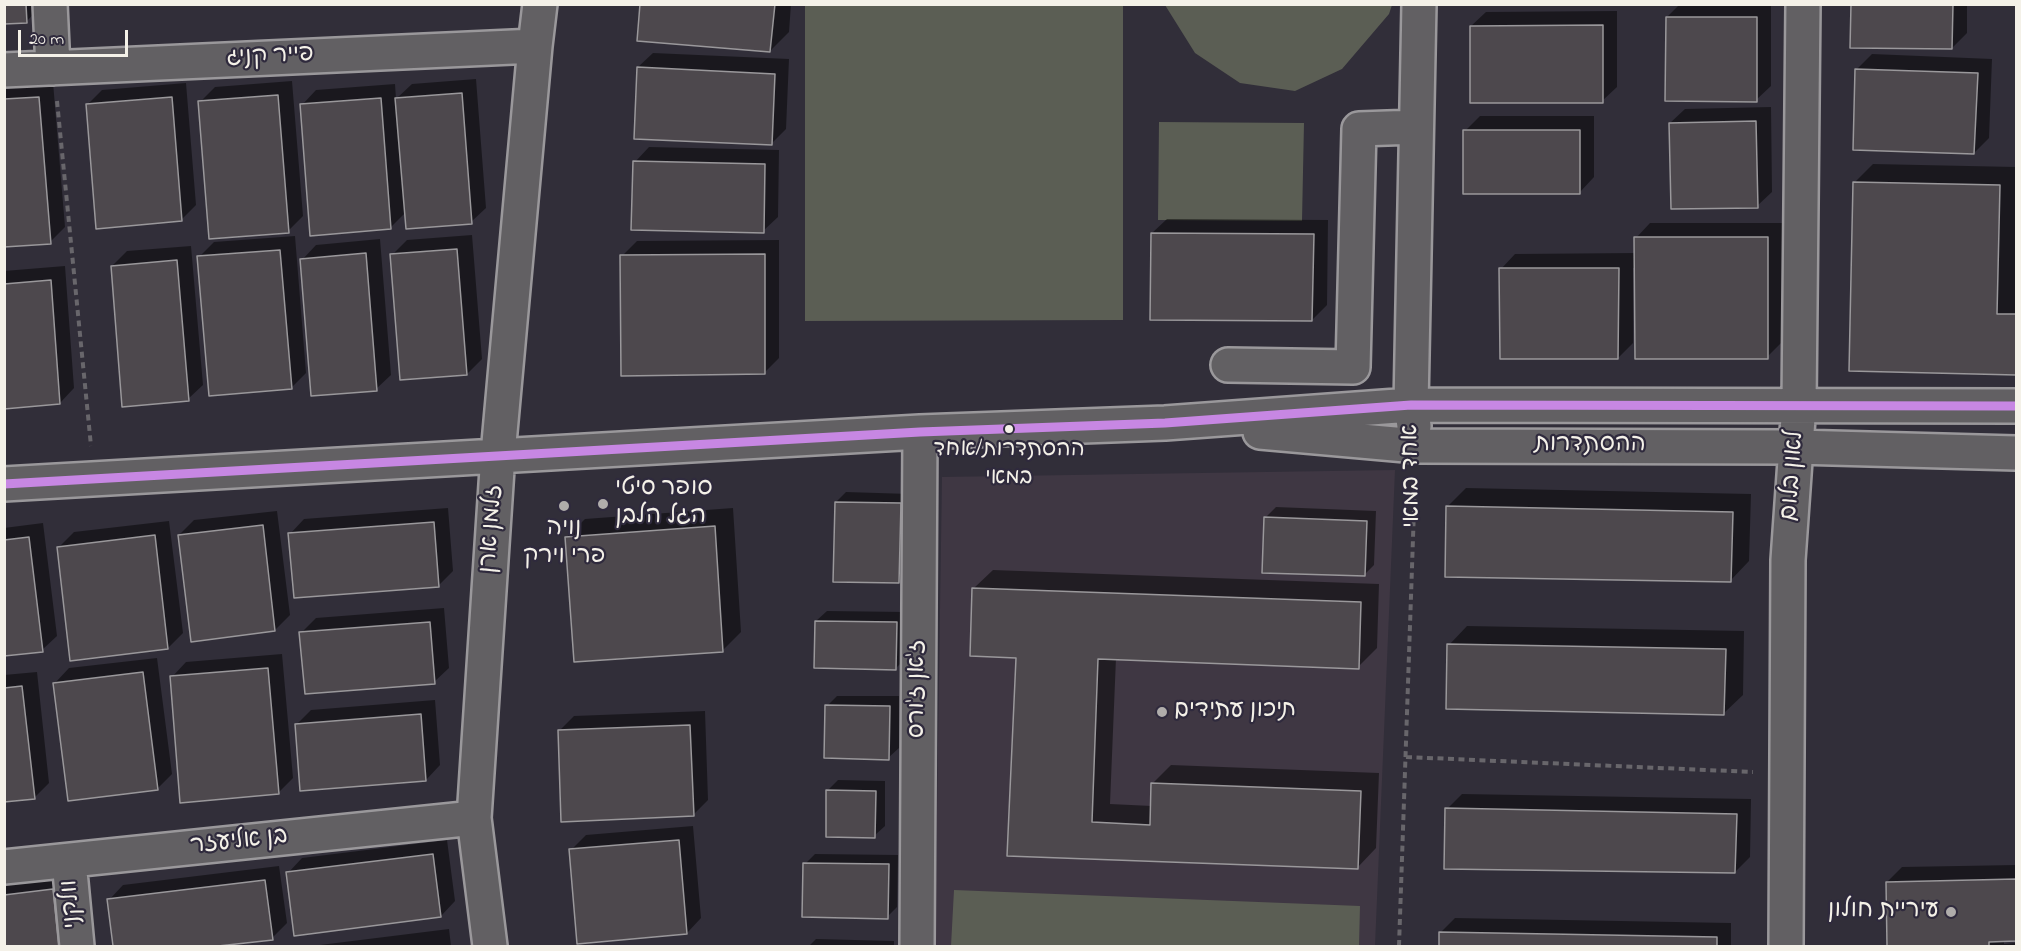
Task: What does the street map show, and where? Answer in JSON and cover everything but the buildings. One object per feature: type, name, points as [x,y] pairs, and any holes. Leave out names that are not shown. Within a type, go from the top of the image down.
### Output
[{"type":"street","points":[[50,4],[54,68]]},
{"type":"street","name":"זלמן ארן","points":[[490,946],[474,818],[498,454],[540,4]]},
{"type":"street","name":"אחד במאי","points":[[1417,446],[1411,405],[1419,4]]},
{"type":"street","name":"לאון בלום","points":[[1786,946],[1788,560],[1799,404],[1803,4]]},
{"type":"street","name":"פייר קניג","points":[[4,70],[535,46]]},
{"type":"street","points":[[1228,365],[1353,367],[1359,129],[1416,127]]},
{"type":"street","name":"ההסתדרות","points":[[4,484],[498,454],[920,432],[1165,423],[1411,405],[2016,406]]},
{"type":"street","name":"ההסתדרות","points":[[1165,423],[1417,446],[1796,447],[2016,453]]},
{"type":"street","name":"ז'אן ז'ורס","points":[[917,946],[920,432]]},
{"type":"street","name":"בן אליעזר","points":[[4,867],[474,818]]},
{"type":"street","name":"וולקני","points":[[69,861],[77,946]]},
{"type":"path","points":[[54,68],[94,479]]},
{"type":"path","name":"אחד במאי","points":[[1399,946],[1417,446]]},
{"type":"path","points":[[1406,757],[1788,774]]},
{"type":"shaded area","points":[[805,5],[1123,5],[1123,320],[805,321]]},
{"type":"shaded area","points":[[1165,5],[1392,5],[1389,14],[1342,69],[1295,91],[1240,83],[1195,53]]},
{"type":"shaded area","points":[[1159,122],[1304,123],[1302,221],[1158,220]]},
{"type":"shaded area","name":"תיכון עתידים","points":[[1395,470],[1375,946],[935,946],[942,477]]},
{"type":"shaded area","points":[[954,890],[1360,906],[1359,946],[951,946]]},
{"type":"transit line","points":[[4,484],[920,432],[1165,423],[1411,405],[2016,406]]},
{"type":"place","name":"ההסתדרות/אחד במאי","points":[[1009,429]]},
{"type":"place","name":"סופר סיטי הגל הלבן","points":[[603,504]]},
{"type":"place","name":"נויה פרי וירק","points":[[564,506]]},
{"type":"place","name":"תיכון עתידים","points":[[1162,712]]},
{"type":"place","name":"עיריית חולון","points":[[1951,912]]}]
